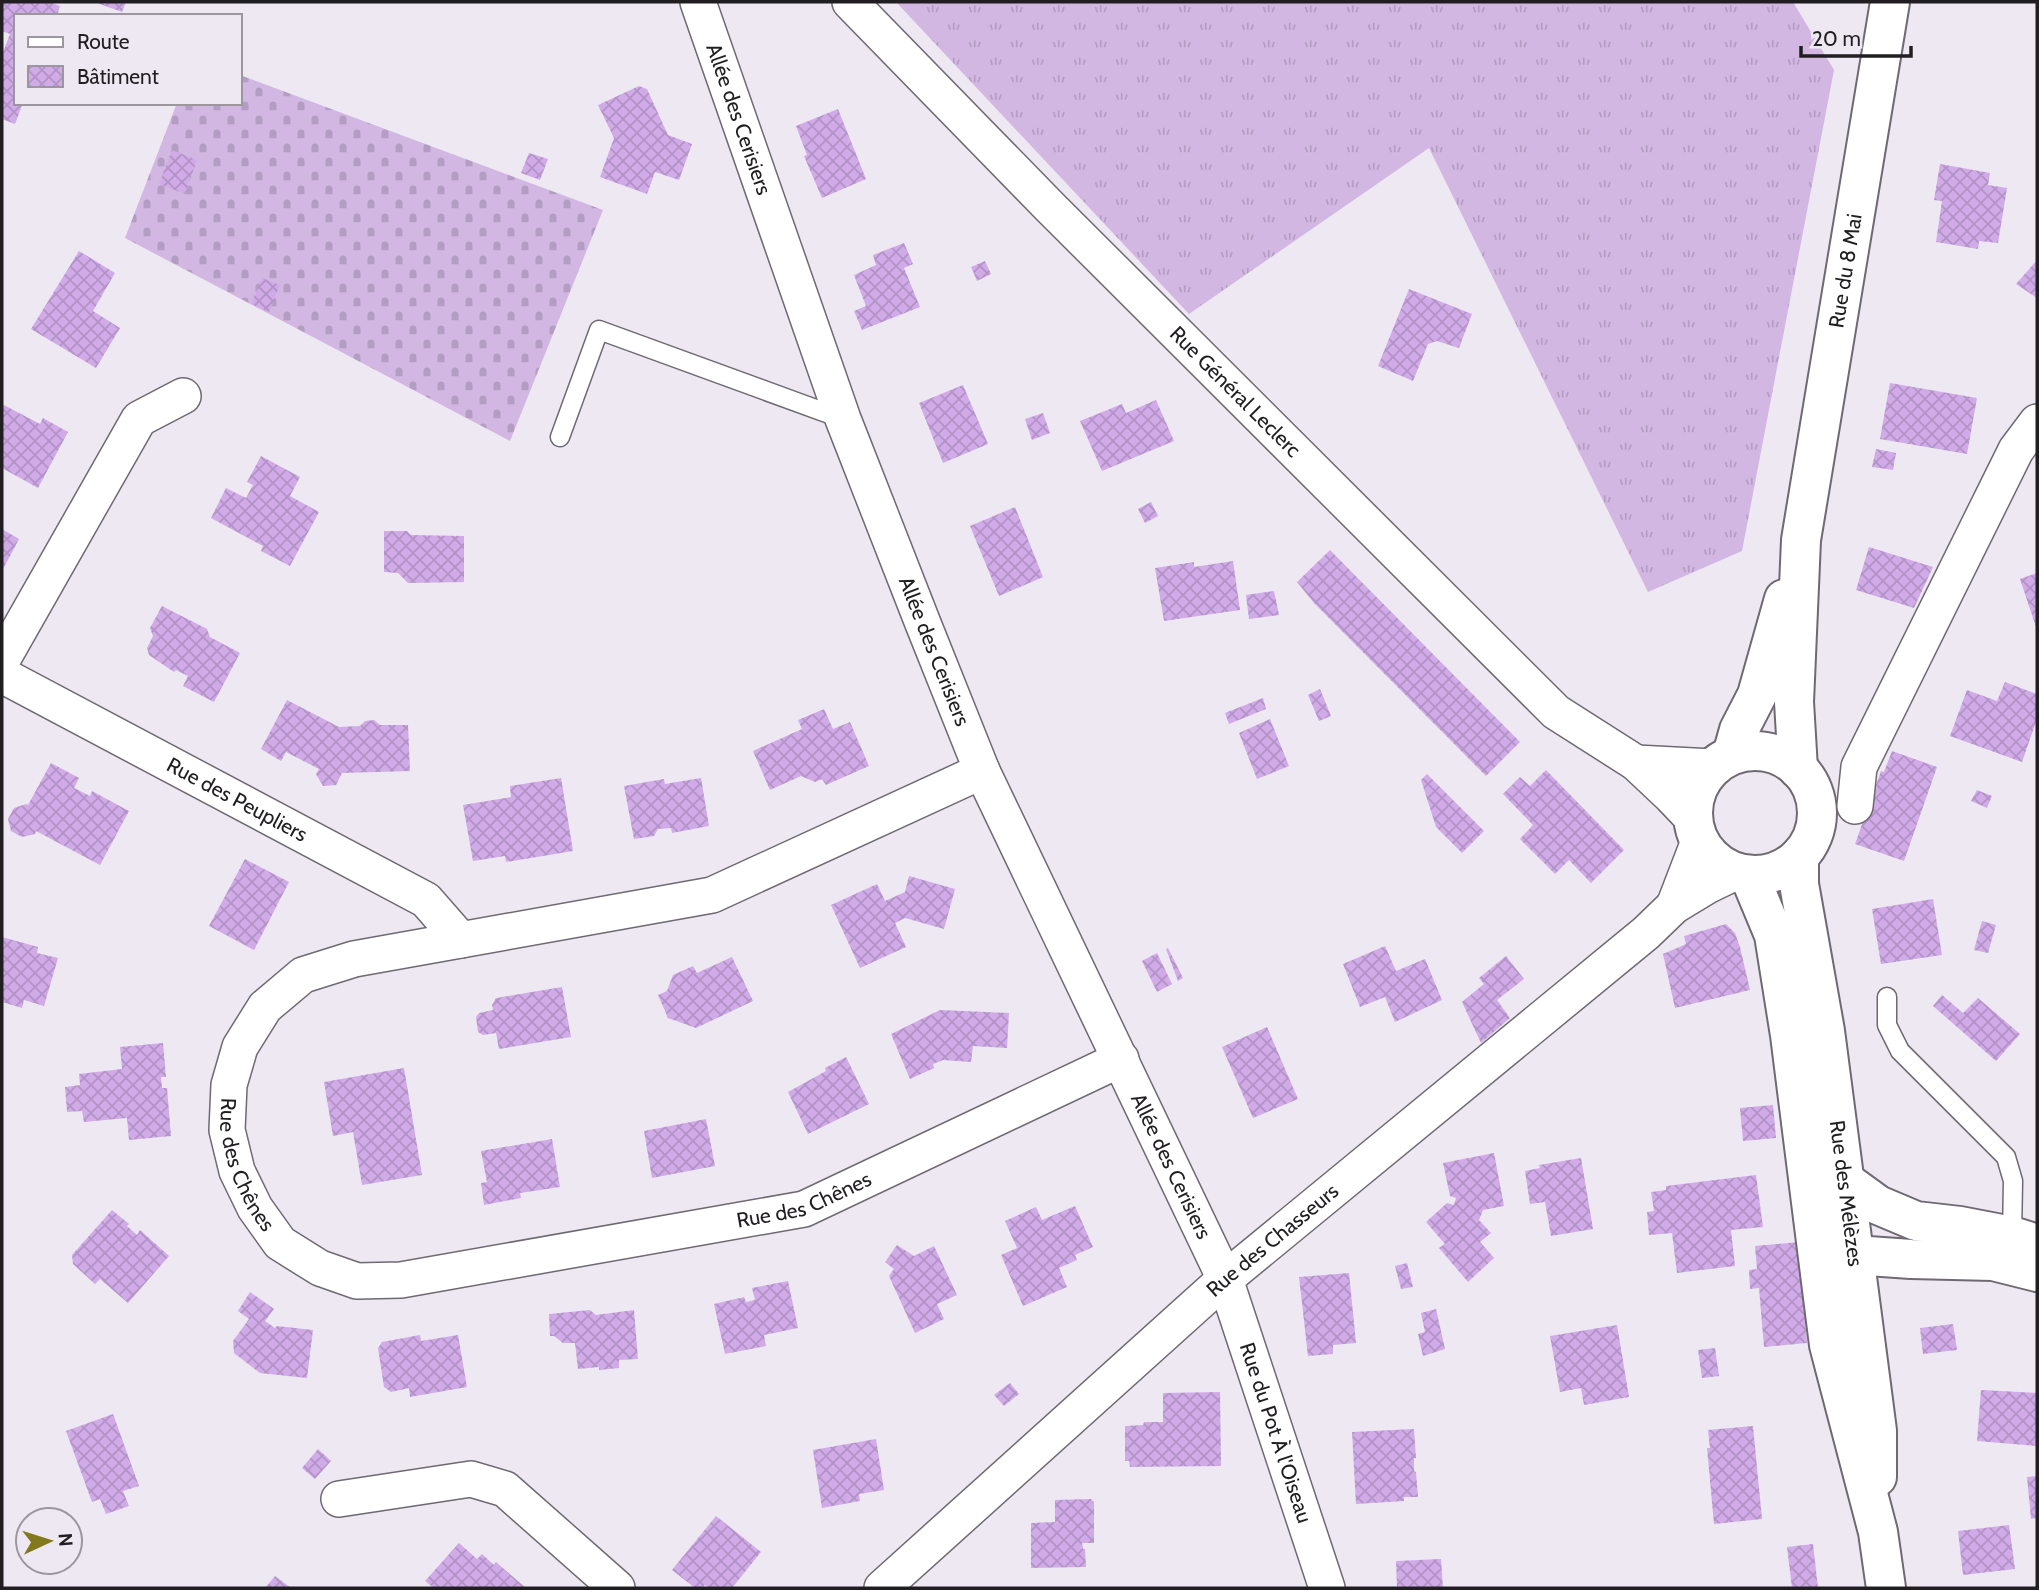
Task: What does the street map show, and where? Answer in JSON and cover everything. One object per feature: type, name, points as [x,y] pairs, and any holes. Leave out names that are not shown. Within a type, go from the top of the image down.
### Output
[{"type":"main road","name":"Rue du 8 Mai","points":[[1722,761],[1756,695],[1801,540],[1890,2]]},
{"type":"main road","name":"Rue du 8 Mai","points":[[1798,769],[1794,702],[1801,540]]},
{"type":"main road","points":[[1746,751],[1774,753],[1798,769],[1810,784],[1816,803],[1816,822],[1810,841],[1799,857],[1776,871],[1763,875],[1743,874],[1714,859],[1696,830],[1694,800],[1701,782],[1722,761],[1746,751]]},
{"type":"main road","name":"Rue des Mélèzes","points":[[1799,857],[1800,884],[1825,1031],[1877,1431],[1878,1532]]},
{"type":"main road","name":"Rue des Mélèzes","points":[[1743,874],[1774,935],[1790,1035],[1829,1345],[1878,1532],[1886,1588]]},
{"type":"main road","points":[[1845,1181],[1878,1205],[1916,1221],[1960,1226],[2025,1240]]},
{"type":"main road","points":[[1815,1233],[1854,1255],[1993,1261],[2037,1272]]},
{"type":"street","name":"Allée des Cerisiers","points":[[698,2],[843,419],[982,771],[1225,1279]]},
{"type":"street","name":"Rue Général Leclerc","points":[[850,2],[1049,206],[1556,712],[1636,763],[1671,796],[1696,830]]},
{"type":"street","points":[[2,660],[139,419],[183,396]]},
{"type":"street","points":[[1855,806],[1859,767],[2027,457],[2037,422]]},
{"type":"street","name":"Rue des Peupliers","points":[[2,674],[426,900],[461,940]]},
{"type":"street","name":"Rue Général Leclerc","points":[[1636,763],[1722,761]]},
{"type":"street","name":"Rue des Chênes","points":[[982,771],[712,895],[354,959],[303,975],[265,1007],[240,1047],[229,1086],[227,1130],[237,1171],[254,1208],[280,1242],[320,1268],[358,1281],[401,1280],[804,1209],[1121,1059]]},
{"type":"street","name":"Rue des Chasseurs","points":[[1674,906],[1696,830]]},
{"type":"street","name":"Rue des Chasseurs","points":[[882,1588],[1225,1279],[1646,933],[1674,906],[1707,886],[1743,874]]},
{"type":"street","name":"Rue du Pot À l'Oiseau","points":[[1225,1279],[1327,1588]]},
{"type":"street","points":[[339,1499],[471,1479],[505,1489],[617,1588]]},
{"type":"lane","points":[[560,437],[599,330],[843,419]]},
{"type":"lane","points":[[1887,997],[1887,1025],[1900,1051],[2006,1157],[2025,1240]]},
{"type":"green space","points":[[896,2],[1793,2],[1834,70],[1742,551],[1648,592],[1429,148],[1189,314]]},
{"type":"green space","points":[[242,76],[603,210],[510,441],[125,238],[176,105],[242,105]]},
{"type":"building","points":[[2,2],[49,2],[60,6],[58,14],[14,14],[14,105],[22,105],[15,124],[2,119],[2,55],[10,34],[2,31]]},
{"type":"building","points":[[94,2],[126,2],[122,12]]},
{"type":"building","points":[[639,86],[647,89],[668,135],[692,144],[679,180],[655,172],[647,194],[600,177],[614,138],[598,105]]},
{"type":"building","points":[[838,109],[866,179],[822,198],[804,156],[807,155],[796,126]]},
{"type":"building","points":[[172,150],[197,160],[185,194],[159,184]]},
{"type":"building","points":[[529,153],[548,159],[540,180],[521,173]]},
{"type":"building","points":[[1940,164],[1990,173],[1988,185],[2007,188],[1998,243],[1979,241],[1978,249],[1936,242],[1942,201],[1934,200]]},
{"type":"building","points":[[904,243],[913,264],[904,268],[920,307],[862,330],[854,311],[866,306],[854,275],[876,265],[873,255]]},
{"type":"building","points":[[79,251],[115,273],[93,311],[120,328],[96,368],[31,329]]},
{"type":"building","points":[[2037,260],[2037,298],[2016,284]]},
{"type":"building","points":[[985,261],[991,274],[977,281],[971,267]]},
{"type":"building","points":[[262,278],[280,285],[269,312],[251,304]]},
{"type":"building","points":[[1409,289],[1472,314],[1459,348],[1437,341],[1428,344],[1413,381],[1378,366]]},
{"type":"building","points":[[1890,383],[1977,398],[1967,454],[1880,439]]},
{"type":"building","points":[[963,385],[988,444],[943,463],[919,403]]},
{"type":"building","points":[[1156,400],[1174,441],[1102,471],[1080,421],[1122,404],[1126,413]]},
{"type":"building","points":[[2,404],[40,424],[43,418],[68,432],[38,488],[2,468]]},
{"type":"building","points":[[1043,413],[1050,433],[1032,440],[1025,419]]},
{"type":"building","points":[[1876,449],[1896,453],[1893,470],[1872,467]]},
{"type":"building","points":[[261,456],[300,477],[290,496],[319,512],[290,566],[261,551],[263,546],[211,518],[226,488],[246,498],[253,485],[247,482]]},
{"type":"building","points":[[1151,502],[1158,516],[1145,523],[1138,509]]},
{"type":"building","points":[[1015,507],[1043,577],[999,596],[970,526]]},
{"type":"building","points":[[2,529],[19,539],[2,571]]},
{"type":"building","points":[[384,531],[407,531],[411,535],[464,536],[464,582],[408,583],[398,573],[384,572]]},
{"type":"building","points":[[1869,547],[1933,567],[1914,608],[1856,590]]},
{"type":"building","points":[[1330,550],[1520,742],[1486,776],[1314,603],[1297,582]]},
{"type":"building","points":[[1233,561],[1240,610],[1164,621],[1155,568],[1194,562],[1194,567]]},
{"type":"building","points":[[2037,573],[2037,630],[2020,579]]},
{"type":"building","points":[[1274,591],[1279,615],[1249,619],[1246,595]]},
{"type":"building","points":[[162,606],[207,629],[210,637],[240,653],[214,702],[183,686],[188,676],[176,670],[174,672],[149,655],[147,648],[153,636],[150,628]]},
{"type":"building","points":[[2005,682],[2037,694],[2037,719],[2022,762],[1950,736],[1967,690],[1997,701]]},
{"type":"building","points":[[1320,689],[1331,716],[1319,721],[1308,695]]},
{"type":"building","points":[[1263,698],[1266,709],[1229,724],[1225,713]]},
{"type":"building","points":[[287,700],[339,727],[360,726],[365,721],[374,720],[380,725],[408,725],[410,771],[342,773],[336,785],[323,786],[316,774],[319,769],[286,752],[281,761],[261,749]]},
{"type":"building","points":[[824,709],[833,729],[850,722],[869,766],[826,785],[822,779],[815,782],[801,776],[770,790],[753,751],[802,729],[798,720]]},
{"type":"building","points":[[1270,719],[1289,766],[1257,779],[1239,733]]},
{"type":"building","points":[[1892,751],[1937,767],[1904,861],[1855,844],[1881,771],[1884,772]]},
{"type":"building","points":[[51,763],[79,778],[74,788],[90,796],[92,791],[129,811],[100,865],[36,831],[35,834],[22,837],[11,831],[8,819],[14,808],[28,805]]},
{"type":"building","points":[[1546,770],[1624,850],[1591,883],[1569,860],[1555,874],[1520,839],[1533,825],[1503,794],[1520,777],[1530,786]]},
{"type":"building","points":[[1427,774],[1484,831],[1462,853],[1436,827],[1421,780]]},
{"type":"building","points":[[561,778],[573,851],[506,862],[505,856],[473,861],[463,805],[511,797],[510,786]]},
{"type":"building","points":[[701,778],[709,826],[672,833],[671,828],[658,829],[654,836],[634,839],[624,786],[664,779],[665,784]]},
{"type":"building","points":[[1977,790],[1992,796],[1987,808],[1971,801]]},
{"type":"building","points":[[245,859],[289,882],[254,950],[209,926]]},
{"type":"building","points":[[909,876],[955,889],[944,929],[905,918],[895,923],[906,947],[860,968],[831,905],[877,884],[885,901],[905,892]]},
{"type":"building","points":[[1933,899],[1942,955],[1881,964],[1872,909]]},
{"type":"building","points":[[1982,921],[1996,925],[1988,953],[1974,950]]},
{"type":"building","points":[[1726,924],[1735,933],[1750,990],[1675,1008],[1663,954],[1686,944],[1684,936]]},
{"type":"building","points":[[2,937],[38,947],[37,953],[58,958],[44,1006],[24,1000],[22,1008],[2,1002]]},
{"type":"building","points":[[1385,946],[1396,971],[1425,959],[1442,1000],[1395,1022],[1385,997],[1360,1007],[1343,964]]},
{"type":"building","points":[[1168,948],[1183,978],[1178,981],[1166,949]]},
{"type":"building","points":[[1157,953],[1172,984],[1157,992],[1142,961]]},
{"type":"building","points":[[1506,956],[1524,979],[1497,1000],[1510,1018],[1481,1043],[1462,1002],[1484,984],[1479,978]]},
{"type":"building","points":[[732,957],[753,1001],[696,1028],[668,1018],[658,995],[667,991],[673,975],[693,966],[697,973]]},
{"type":"building","points":[[562,987],[571,1037],[499,1049],[496,1033],[483,1035],[478,1032],[476,1017],[479,1013],[493,1010],[492,1005],[496,998]]},
{"type":"building","points":[[1942,995],[1963,1013],[1978,998],[2020,1034],[1996,1061],[1933,1006]]},
{"type":"building","points":[[940,1010],[1009,1013],[1007,1048],[973,1046],[971,1062],[943,1060],[933,1064],[934,1068],[910,1079],[891,1034]]},
{"type":"building","points":[[1267,1027],[1298,1099],[1253,1118],[1222,1047]]},
{"type":"building","points":[[163,1043],[166,1077],[161,1077],[162,1088],[167,1088],[171,1136],[129,1140],[127,1118],[84,1122],[82,1111],[67,1112],[65,1087],[80,1085],[79,1074],[122,1069],[120,1047]]},
{"type":"building","points":[[846,1057],[869,1104],[808,1134],[788,1092]]},
{"type":"building","points":[[404,1068],[422,1175],[362,1185],[353,1132],[333,1136],[324,1082]]},
{"type":"building","points":[[1773,1105],[1776,1138],[1743,1141],[1740,1108]]},
{"type":"building","points":[[706,1119],[715,1166],[652,1178],[644,1131]]},
{"type":"building","points":[[552,1139],[560,1187],[520,1193],[521,1198],[484,1205],[481,1183],[487,1182],[481,1151]]},
{"type":"building","points":[[1494,1153],[1504,1206],[1483,1210],[1479,1220],[1491,1233],[1480,1242],[1494,1258],[1468,1282],[1439,1248],[1445,1244],[1426,1222],[1447,1203],[1454,1205],[1456,1198],[1450,1196],[1443,1163]]},
{"type":"building","points":[[1581,1158],[1593,1229],[1551,1236],[1545,1202],[1530,1204],[1525,1171],[1540,1168],[1539,1165]]},
{"type":"building","points":[[1756,1175],[1763,1227],[1731,1230],[1735,1266],[1677,1273],[1672,1233],[1649,1235],[1647,1212],[1654,1211],[1651,1192],[1666,1190],[1666,1186]]},
{"type":"building","points":[[1075,1206],[1093,1247],[1075,1255],[1077,1260],[1059,1268],[1067,1287],[1023,1306],[1001,1255],[1017,1248],[1005,1221],[1036,1207],[1042,1220]]},
{"type":"building","points":[[112,1210],[129,1224],[127,1226],[137,1235],[140,1230],[169,1256],[128,1303],[100,1279],[95,1284],[73,1264],[72,1255]]},
{"type":"building","points":[[1799,1242],[1807,1343],[1764,1347],[1759,1288],[1750,1289],[1749,1270],[1757,1269],[1755,1246]]},
{"type":"building","points":[[897,1245],[914,1256],[934,1246],[957,1295],[937,1304],[944,1319],[915,1333],[889,1276],[894,1269],[885,1262]]},
{"type":"building","points":[[1407,1263],[1413,1287],[1401,1289],[1395,1266]]},
{"type":"building","points":[[1349,1273],[1356,1343],[1333,1345],[1333,1354],[1308,1356],[1299,1277]]},
{"type":"building","points":[[788,1281],[798,1328],[764,1335],[766,1346],[725,1354],[714,1304],[744,1297],[746,1302],[755,1300],[752,1288]]},
{"type":"building","points":[[250,1292],[274,1309],[265,1321],[275,1328],[277,1326],[313,1330],[307,1378],[260,1373],[234,1353],[233,1341],[249,1319],[238,1311]]},
{"type":"building","points":[[1436,1309],[1445,1349],[1423,1356],[1418,1334],[1425,1332],[1421,1313]]},
{"type":"building","points":[[590,1310],[596,1315],[634,1310],[638,1359],[619,1360],[619,1368],[578,1369],[575,1343],[563,1343],[550,1336],[549,1314]]},
{"type":"building","points":[[1953,1324],[1957,1350],[1923,1354],[1920,1328]]},
{"type":"building","points":[[1617,1325],[1629,1397],[1584,1405],[1581,1388],[1560,1392],[1550,1336]]},
{"type":"building","points":[[420,1335],[421,1341],[458,1335],[467,1387],[410,1397],[409,1388],[391,1392],[384,1387],[378,1348],[382,1342]]},
{"type":"building","points":[[1715,1348],[1719,1376],[1702,1378],[1698,1350]]},
{"type":"building","points":[[1010,1383],[1019,1394],[1004,1406],[994,1395]]},
{"type":"building","points":[[1981,1390],[2037,1393],[2037,1446],[1977,1441]]},
{"type":"building","points":[[1220,1392],[1221,1466],[1130,1467],[1129,1461],[1125,1461],[1125,1426],[1163,1422],[1163,1393]]},
{"type":"building","points":[[113,1414],[139,1486],[123,1491],[129,1506],[106,1514],[100,1499],[92,1502],[66,1431]]},
{"type":"building","points":[[1753,1426],[1762,1519],[1714,1524],[1707,1448],[1710,1448],[1708,1430]]},
{"type":"building","points":[[1414,1429],[1414,1471],[1418,1497],[1404,1497],[1404,1501],[1356,1504],[1352,1432]]},
{"type":"building","points":[[876,1439],[884,1490],[859,1494],[860,1501],[822,1508],[813,1450]]},
{"type":"building","points":[[318,1449],[331,1461],[315,1479],[302,1468]]},
{"type":"building","points":[[2037,1476],[2037,1518],[2031,1519],[2027,1477]]},
{"type":"building","points":[[1091,1499],[1094,1502],[1094,1543],[1082,1543],[1086,1567],[1031,1568],[1031,1523],[1055,1522],[1055,1500]]},
{"type":"building","points":[[716,1516],[761,1552],[732,1588],[709,1588],[705,1585],[695,1588],[672,1570]]},
{"type":"building","points":[[2009,1525],[2015,1569],[1963,1575],[1958,1531]]},
{"type":"building","points":[[459,1543],[477,1559],[482,1554],[494,1565],[496,1562],[526,1588],[434,1588],[425,1581]]},
{"type":"building","points":[[1813,1544],[1818,1588],[1792,1588],[1787,1547]]},
{"type":"building","points":[[1441,1559],[1443,1588],[1397,1588],[1396,1561]]},
{"type":"building","points":[[275,1576],[291,1588],[265,1588]]}]
